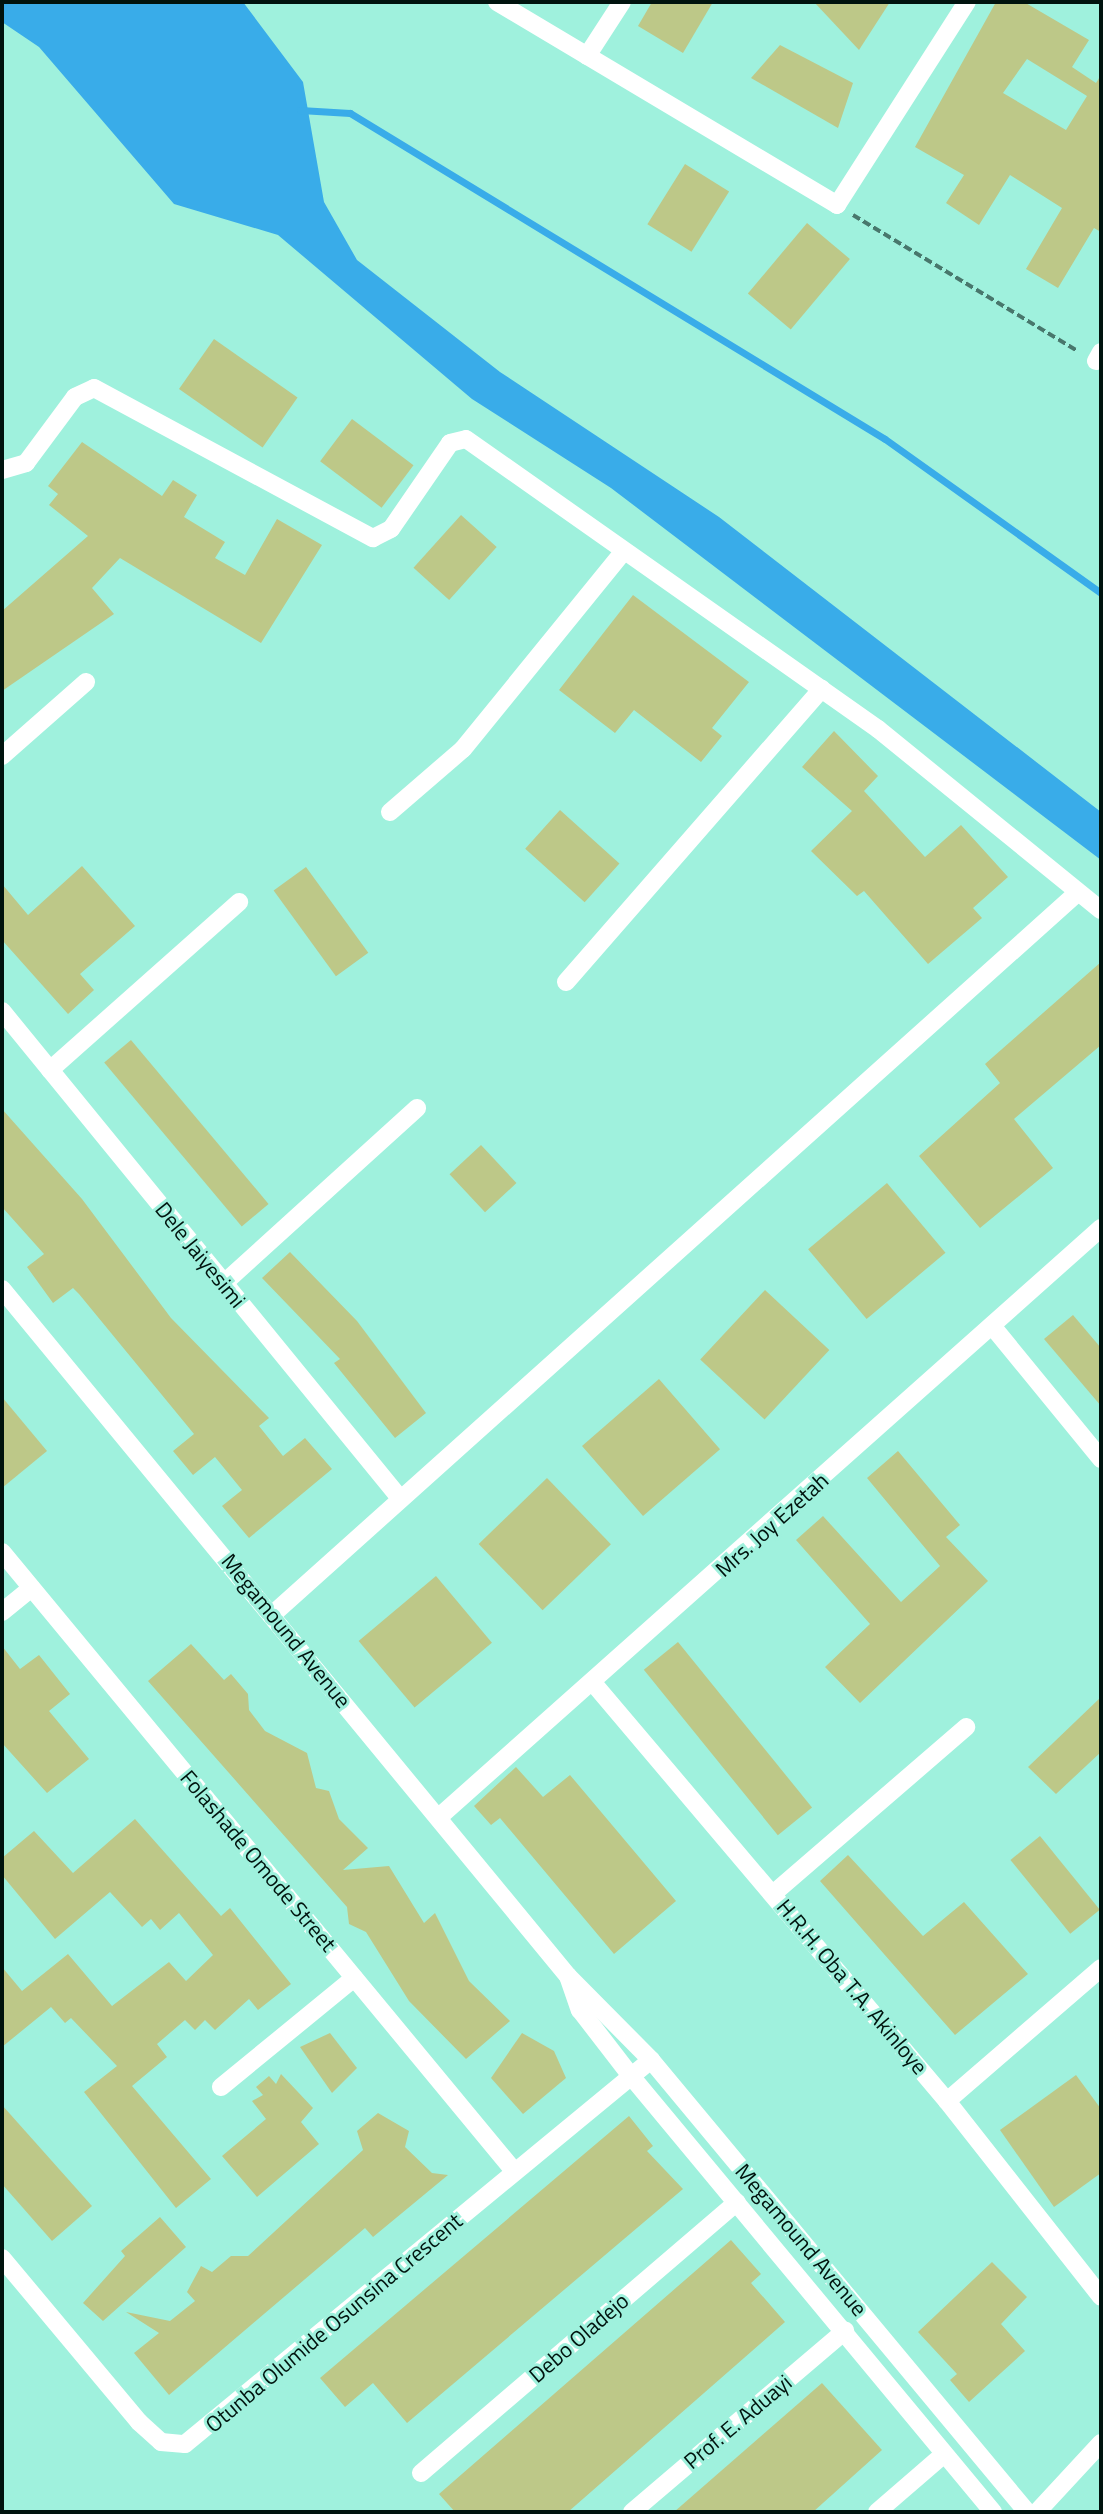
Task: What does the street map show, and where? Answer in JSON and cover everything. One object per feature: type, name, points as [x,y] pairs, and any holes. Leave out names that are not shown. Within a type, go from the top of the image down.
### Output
[{"type":"street","points":[[497,2],[837,205],[967,2]]},
{"type":"street","points":[[587,56],[622,2]]},
{"type":"street","points":[[2,470],[26,463],[75,397],[94,388],[364,538],[391,529],[450,443],[466,439],[822,689],[984,810],[1077,893],[1101,910]]},
{"type":"street","points":[[390,812],[463,749],[624,551]]},
{"type":"street","points":[[2,756],[86,682]]},
{"type":"street","points":[[566,982],[822,689]]},
{"type":"street","points":[[273,1614],[399,1497],[1077,893]]},
{"type":"street","points":[[50,1070],[239,902]]},
{"type":"street","name":"Dele Jaiyesimi","points":[[2,1011],[399,1497]]},
{"type":"street","points":[[223,1284],[417,1108]]},
{"type":"street","name":"Mrs. Joy Ezetah","points":[[439,1817],[594,1684],[1101,1228]]},
{"type":"street","name":"Megamound Avenue","points":[[2,1289],[273,1614],[568,1976],[651,2060],[1027,2512]]},
{"type":"street","points":[[993,1327],[1101,1459]]},
{"type":"street","name":"Folashade Omode Street","points":[[2,1552],[514,2171]]},
{"type":"street","points":[[2,1612],[32,1588]]},
{"type":"street","name":"H.R.H. Oba T.A. Akinloye","points":[[594,1684],[947,2101],[1101,2297]]},
{"type":"street","points":[[774,1893],[966,1727]]},
{"type":"street","points":[[947,2101],[1101,1968]]},
{"type":"street","name":"Megamound Avenue","points":[[568,1976],[580,2010],[631,2076],[993,2512]]},
{"type":"street","points":[[221,2087],[354,1978]]},
{"type":"street","name":"Otunba Olumide Osunsina Crescent","points":[[2,2258],[139,2422],[161,2442],[185,2444],[651,2060]]},
{"type":"street","name":"Debo Oladejo","points":[[421,2473],[737,2202]]},
{"type":"street","name":"Prof. E. Aduayi","points":[[632,2512],[845,2331]]},
{"type":"street","points":[[1037,2512],[1101,2443]]},
{"type":"street","points":[[877,2512],[943,2455]]},
{"type":"path","points":[[837,205],[1098,357]]},
{"type":"water","points":[[2,2],[243,2],[303,82],[324,202],[357,260],[500,372],[719,517],[1101,812],[1101,860],[611,488],[472,399],[278,235],[174,204],[39,47],[2,22]]},
{"type":"building","points":[[652,2],[713,2],[683,53],[638,26]]},
{"type":"building","points":[[814,2],[890,2],[859,50]]},
{"type":"building","points":[[996,2],[1024,2],[1089,40],[1072,67],[1096,83],[1101,75],[1101,232],[1094,228],[1058,288],[1026,269],[1062,208],[1010,175],[979,225],[946,203],[964,175],[915,147]],"holes":[[[1027,59],[1087,96],[1066,130],[1003,93]]]},
{"type":"building","points":[[780,45],[853,83],[838,128],[751,78]]},
{"type":"building","points":[[685,164],[729,192],[691,252],[647,224]]},
{"type":"building","points":[[807,223],[850,259],[791,329],[748,293]]},
{"type":"building","points":[[214,339],[298,398],[263,447],[179,389]]},
{"type":"building","points":[[352,419],[413,465],[382,508],[320,461]]},
{"type":"building","points":[[82,442],[162,496],[173,480],[197,495],[184,517],[225,542],[215,558],[245,575],[277,519],[322,545],[261,643],[120,558],[92,588],[114,614],[2,691],[2,611],[88,536],[49,505],[58,494],[48,486]]},
{"type":"building","points":[[461,515],[497,547],[449,600],[413,568]]},
{"type":"building","points":[[633,595],[749,682],[712,728],[722,736],[701,762],[634,710],[615,733],[559,690]]},
{"type":"building","points":[[834,731],[878,776],[864,791],[925,857],[961,825],[1008,877],[973,908],[982,918],[928,964],[864,891],[857,896],[811,851],[852,811],[802,767]]},
{"type":"building","points":[[560,810],[619,864],[585,902],[525,849]]},
{"type":"building","points":[[82,866],[135,926],[80,974],[94,990],[68,1014],[2,940],[2,884],[28,915]]},
{"type":"building","points":[[306,867],[368,953],[336,976],[274,891]]},
{"type":"building","points":[[1101,962],[1101,1045],[1014,1119],[1053,1168],[980,1228],[919,1156],[1000,1083],[985,1064]]},
{"type":"building","points":[[131,1040],[269,1204],[242,1226],[104,1062]]},
{"type":"building","points":[[2,1109],[82,1199],[171,1318],[269,1418],[259,1426],[283,1456],[305,1438],[332,1469],[249,1538],[222,1506],[242,1490],[215,1457],[193,1475],[173,1451],[194,1434],[73,1288],[53,1303],[27,1267],[44,1254],[2,1207]]},
{"type":"building","points":[[481,1145],[516,1183],[485,1212],[450,1174]]},
{"type":"building","points":[[887,1183],[945,1253],[867,1319],[808,1249]]},
{"type":"building","points":[[290,1252],[357,1321],[426,1413],[395,1438],[334,1363],[340,1359],[262,1278]]},
{"type":"building","points":[[765,1290],[829,1350],[765,1419],[700,1359]]},
{"type":"building","points":[[1073,1315],[1101,1348],[1101,1406],[1044,1339]]},
{"type":"building","points":[[659,1379],[720,1449],[643,1516],[582,1446]]},
{"type":"building","points":[[2,1397],[47,1451],[2,1488]]},
{"type":"building","points":[[898,1451],[960,1525],[946,1537],[988,1581],[860,1703],[825,1667],[870,1624],[796,1540],[823,1516],[901,1602],[940,1566],[867,1478]]},
{"type":"building","points":[[547,1478],[611,1544],[543,1610],[479,1544]]},
{"type":"building","points":[[436,1576],[492,1643],[415,1708],[359,1641]]},
{"type":"building","points":[[678,1642],[812,1808],[778,1835],[644,1670]]},
{"type":"building","points":[[191,1644],[224,1680],[231,1674],[248,1694],[249,1710],[265,1731],[307,1753],[316,1788],[329,1791],[339,1819],[368,1848],[343,1870],[389,1866],[424,1923],[435,1913],[469,1981],[510,2021],[466,2059],[409,2001],[366,1932],[349,1924],[347,1907],[148,1681]]},
{"type":"building","points":[[2,1646],[20,1669],[39,1655],[70,1694],[49,1711],[89,1759],[47,1793],[2,1743]]},
{"type":"building","points":[[1101,1697],[1101,1752],[1056,1794],[1028,1767]]},
{"type":"building","points":[[516,1767],[543,1797],[570,1775],[676,1901],[614,1954],[500,1818],[491,1825],[474,1806]]},
{"type":"building","points":[[135,1819],[221,1916],[230,1908],[291,1984],[258,2010],[249,1999],[215,2030],[205,2020],[195,2030],[185,2020],[157,2044],[167,2057],[132,2086],[211,2179],[176,2208],[84,2092],[117,2066],[71,2018],[65,2023],[51,2007],[2,2047],[2,1967],[22,1991],[68,1954],[112,2006],[169,1962],[186,1981],[213,1955],[179,1913],[160,1930],[151,1919],[142,1927],[110,1892],[55,1939],[2,1875],[2,1858],[34,1831],[73,1873]]},
{"type":"building","points":[[1040,1836],[1100,1910],[1070,1934],[1010,1860]]},
{"type":"building","points":[[848,1855],[923,1936],[964,1902],[1028,1974],[955,2035],[820,1881]]},
{"type":"building","points":[[330,2033],[357,2068],[332,2093],[300,2047]]},
{"type":"building","points":[[522,2033],[554,2051],[566,2078],[523,2114],[491,2078]]},
{"type":"building","points":[[281,2074],[313,2108],[301,2122],[319,2144],[257,2197],[222,2156],[266,2119],[252,2101],[263,2095],[256,2087],[269,2076],[276,2084]]},
{"type":"building","points":[[1076,2075],[1101,2109],[1101,2173],[1054,2207],[1000,2130]]},
{"type":"building","points":[[2,2105],[92,2206],[52,2241],[2,2184]]},
{"type":"building","points":[[378,2113],[409,2131],[405,2147],[432,2173],[448,2175],[373,2237],[365,2228],[169,2395],[134,2353],[159,2333],[126,2312],[170,2321],[195,2301],[187,2292],[201,2266],[212,2272],[231,2256],[248,2256],[363,2150],[357,2131]]},
{"type":"building","points":[[629,2116],[653,2146],[647,2151],[683,2189],[407,2423],[373,2383],[345,2407],[320,2378]]},
{"type":"building","points":[[160,2217],[186,2247],[103,2321],[83,2303],[125,2256],[121,2251]]},
{"type":"building","points":[[731,2240],[761,2274],[751,2283],[785,2322],[568,2512],[455,2512],[439,2494]]},
{"type":"building","points":[[992,2262],[1027,2297],[1001,2324],[1025,2351],[969,2402],[950,2380],[957,2374],[918,2332]]},
{"type":"building","points":[[822,2383],[882,2450],[813,2512],[674,2512]]},
{"type":"waterway","points":[[300,110],[350,113],[885,439],[1101,593]]}]
